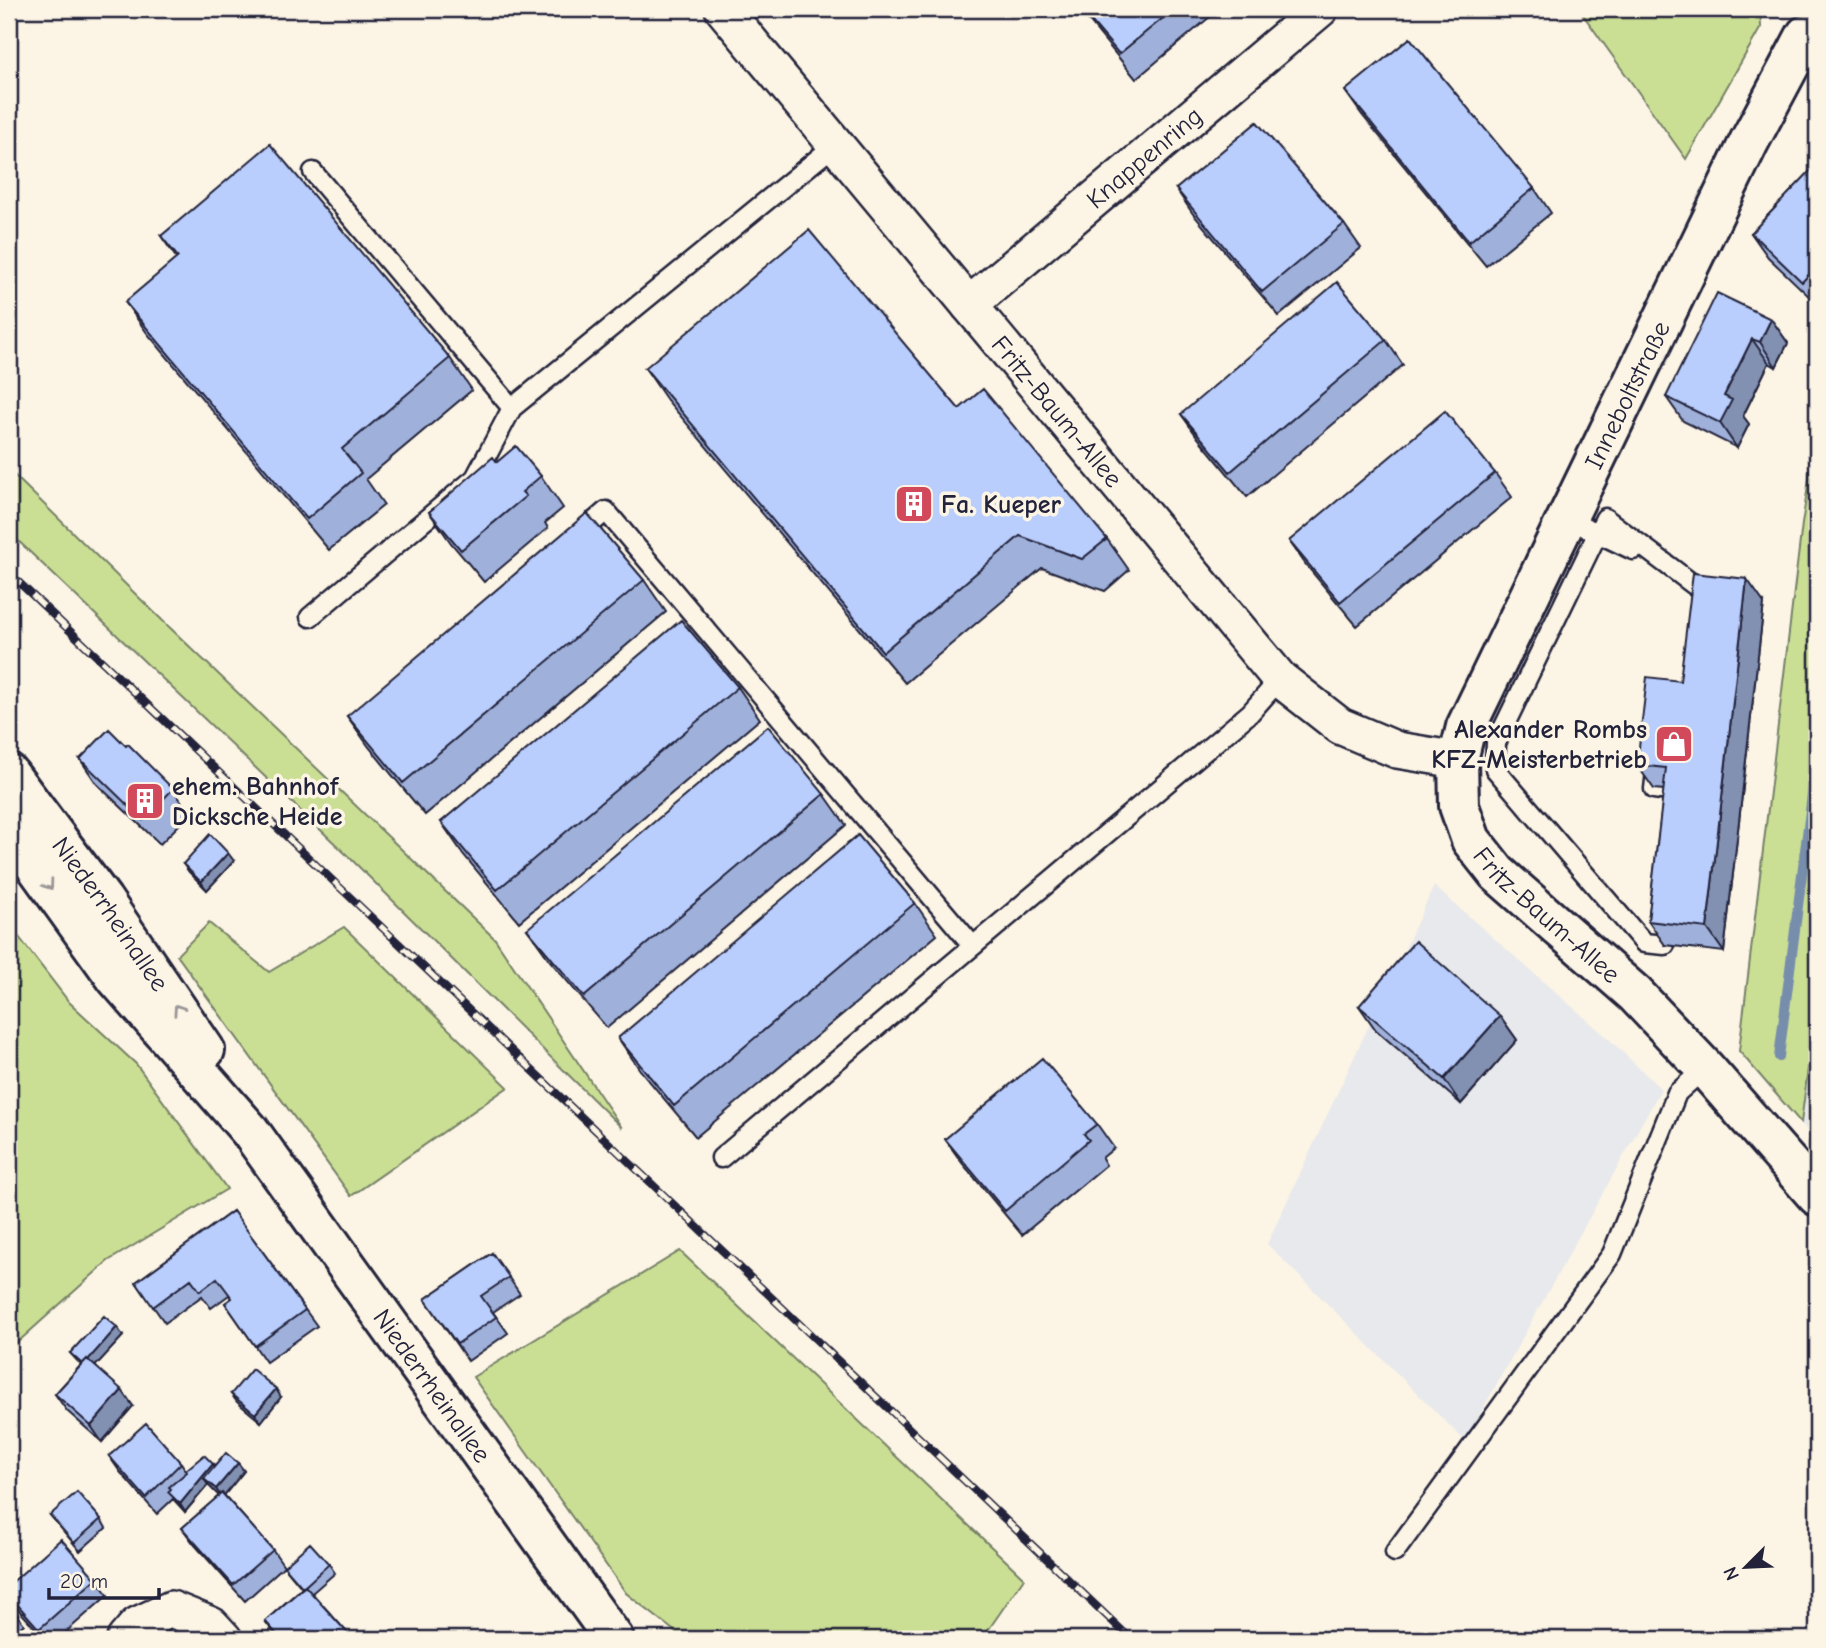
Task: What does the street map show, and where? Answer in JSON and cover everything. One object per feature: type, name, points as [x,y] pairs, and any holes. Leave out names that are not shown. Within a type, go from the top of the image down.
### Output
[{"type":"main road","name":"Inneboltstraße","points":[[1458,760],[1466,727],[1583,526],[1749,142],[1804,29]]},
{"type":"main road","name":"Fritz-Baum-Allee","points":[[1458,760],[1459,806],[1471,840],[1497,873],[1635,994],[1705,1068],[1817,1196]]},
{"type":"main road","name":"Niederrheinallee","points":[[9,774],[144,957],[203,1046],[250,1131]]},
{"type":"main road","name":"Niederrheinallee","points":[[9,829],[116,978],[250,1131],[614,1639]]},
{"type":"street","name":"Fritz-Baum-Allee","points":[[723,9],[1280,679],[1340,726],[1397,750],[1458,760]]},
{"type":"street","name":"Knappenring","points":[[969,305],[1320,9]]},
{"type":"street","points":[[125,1639],[137,1625],[171,1609],[211,1625],[224,1639]]},
{"type":"lane","points":[[310,617],[475,478],[512,408],[835,144]]},
{"type":"lane","points":[[313,172],[512,408]]},
{"type":"lane","points":[[565,546],[606,511],[973,946]]},
{"type":"lane","points":[[1605,517],[1710,597],[1696,706],[1664,701],[1654,789],[1683,793],[1665,945],[1644,943],[1495,769],[1496,743],[1583,526],[1605,517]]},
{"type":"lane","points":[[1583,526],[1633,550]]},
{"type":"lane","points":[[721,1158],[1250,713],[1280,679]]},
{"type":"lane","points":[[1395,1552],[1612,1254],[1677,1093],[1705,1068]]},
{"type":"shaded area","points":[[1434,886],[1608,1038],[1661,1089],[1465,1441],[1267,1244]]},
{"type":"shaded area","points":[[1817,999],[1817,1142],[1801,1123]]},
{"type":"green space","points":[[1579,9],[1760,9],[1761,27],[1686,159]]},
{"type":"green space","points":[[1817,428],[1817,999],[1801,1123],[1739,1051],[1802,524]]},
{"type":"green space","points":[[9,470],[495,939],[622,1128],[350,858],[9,532]]},
{"type":"green space","points":[[209,923],[269,972],[344,927],[508,1087],[351,1196],[177,955]]},
{"type":"green space","points":[[9,924],[69,1002],[136,1064],[227,1189],[108,1261],[9,1350]]},
{"type":"green space","points":[[680,1251],[1024,1578],[982,1639],[680,1639],[673,1630],[626,1593],[473,1377]]},
{"type":"building","points":[[1081,9],[1174,9],[1119,54]]},
{"type":"building","points":[[1410,38],[1534,188],[1469,242],[1345,91]]},
{"type":"building","points":[[1257,122],[1344,224],[1262,292],[1176,189]]},
{"type":"building","points":[[270,144],[450,358],[342,449],[361,473],[307,519],[125,302],[178,257],[161,236]]},
{"type":"building","points":[[1817,164],[1817,266],[1802,282],[1751,233]]},
{"type":"building","name":"Fa. Kueper","points":[[809,230],[959,409],[983,389],[1107,539],[1082,559],[1020,536],[883,652],[645,368]]},
{"type":"building","points":[[1337,282],[1386,340],[1230,472],[1181,414]]},
{"type":"building","points":[[1717,293],[1771,319],[1760,342],[1752,339],[1724,396],[1732,400],[1720,423],[1666,397]]},
{"type":"building","points":[[1445,411],[1495,473],[1340,602],[1289,541]]},
{"type":"building","points":[[516,446],[541,476],[522,492],[526,496],[461,550],[429,512],[493,457],[497,462]]},
{"type":"building","points":[[587,513],[644,580],[403,783],[347,716]]},
{"type":"building","points":[[1693,573],[1747,579],[1707,928],[1648,921],[1666,768],[1637,765],[1647,677],[1680,681]]},
{"type":"building","points":[[681,620],[738,687],[497,890],[441,822]]},
{"type":"building","points":[[768,726],[824,794],[584,997],[527,929]]},
{"type":"building","points":[[109,729],[173,789],[143,820],[80,759]]},
{"type":"building","points":[[210,834],[228,853],[201,882],[183,864]]},
{"type":"building","points":[[858,835],[915,903],[674,1106],[618,1038]]},
{"type":"building","points":[[1415,941],[1500,1016],[1444,1079],[1359,1006]]},
{"type":"building","points":[[1042,1058],[1097,1124],[1084,1134],[1089,1140],[1005,1211],[945,1139]]},
{"type":"building","points":[[233,1211],[305,1310],[255,1346],[225,1303],[232,1298],[217,1278],[200,1291],[191,1279],[153,1307],[136,1282]]},
{"type":"building","points":[[492,1253],[509,1277],[481,1296],[496,1317],[457,1344],[425,1299]]},
{"type":"building","points":[[104,1316],[117,1327],[82,1364],[70,1353]]},
{"type":"building","points":[[87,1359],[122,1390],[91,1426],[55,1394]]},
{"type":"building","points":[[252,1369],[276,1389],[255,1414],[231,1394]]},
{"type":"building","points":[[146,1423],[181,1463],[146,1498],[109,1456]]},
{"type":"building","points":[[226,1453],[238,1463],[216,1489],[204,1479]]},
{"type":"building","points":[[204,1455],[213,1464],[180,1504],[168,1492],[171,1489],[169,1487]]},
{"type":"building","points":[[77,1492],[101,1519],[74,1543],[50,1515]]},
{"type":"building","points":[[222,1493],[273,1550],[233,1585],[182,1528]]},
{"type":"building","points":[[61,1539],[96,1579],[39,1629],[9,1595],[9,1585]]},
{"type":"building","points":[[310,1543],[329,1564],[303,1588],[284,1566]]},
{"type":"building","points":[[305,1586],[353,1639],[281,1639],[265,1621]]},
{"type":"building","points":[[9,1605],[18,1615],[9,1624]]},
{"type":"waterway","points":[[1779,1057],[1817,755]]},
{"type":"railway","points":[[9,573],[1131,1639]]},
{"type":"place","name":"Fa. Kueper","points":[[914,504]]},
{"type":"place","name":"Alexander Rombs KFZ-Meisterbetrieb","points":[[1674,744]]},
{"type":"place","name":"ehem. Bahnhof Dicksche Heide","points":[[145,801]]}]
